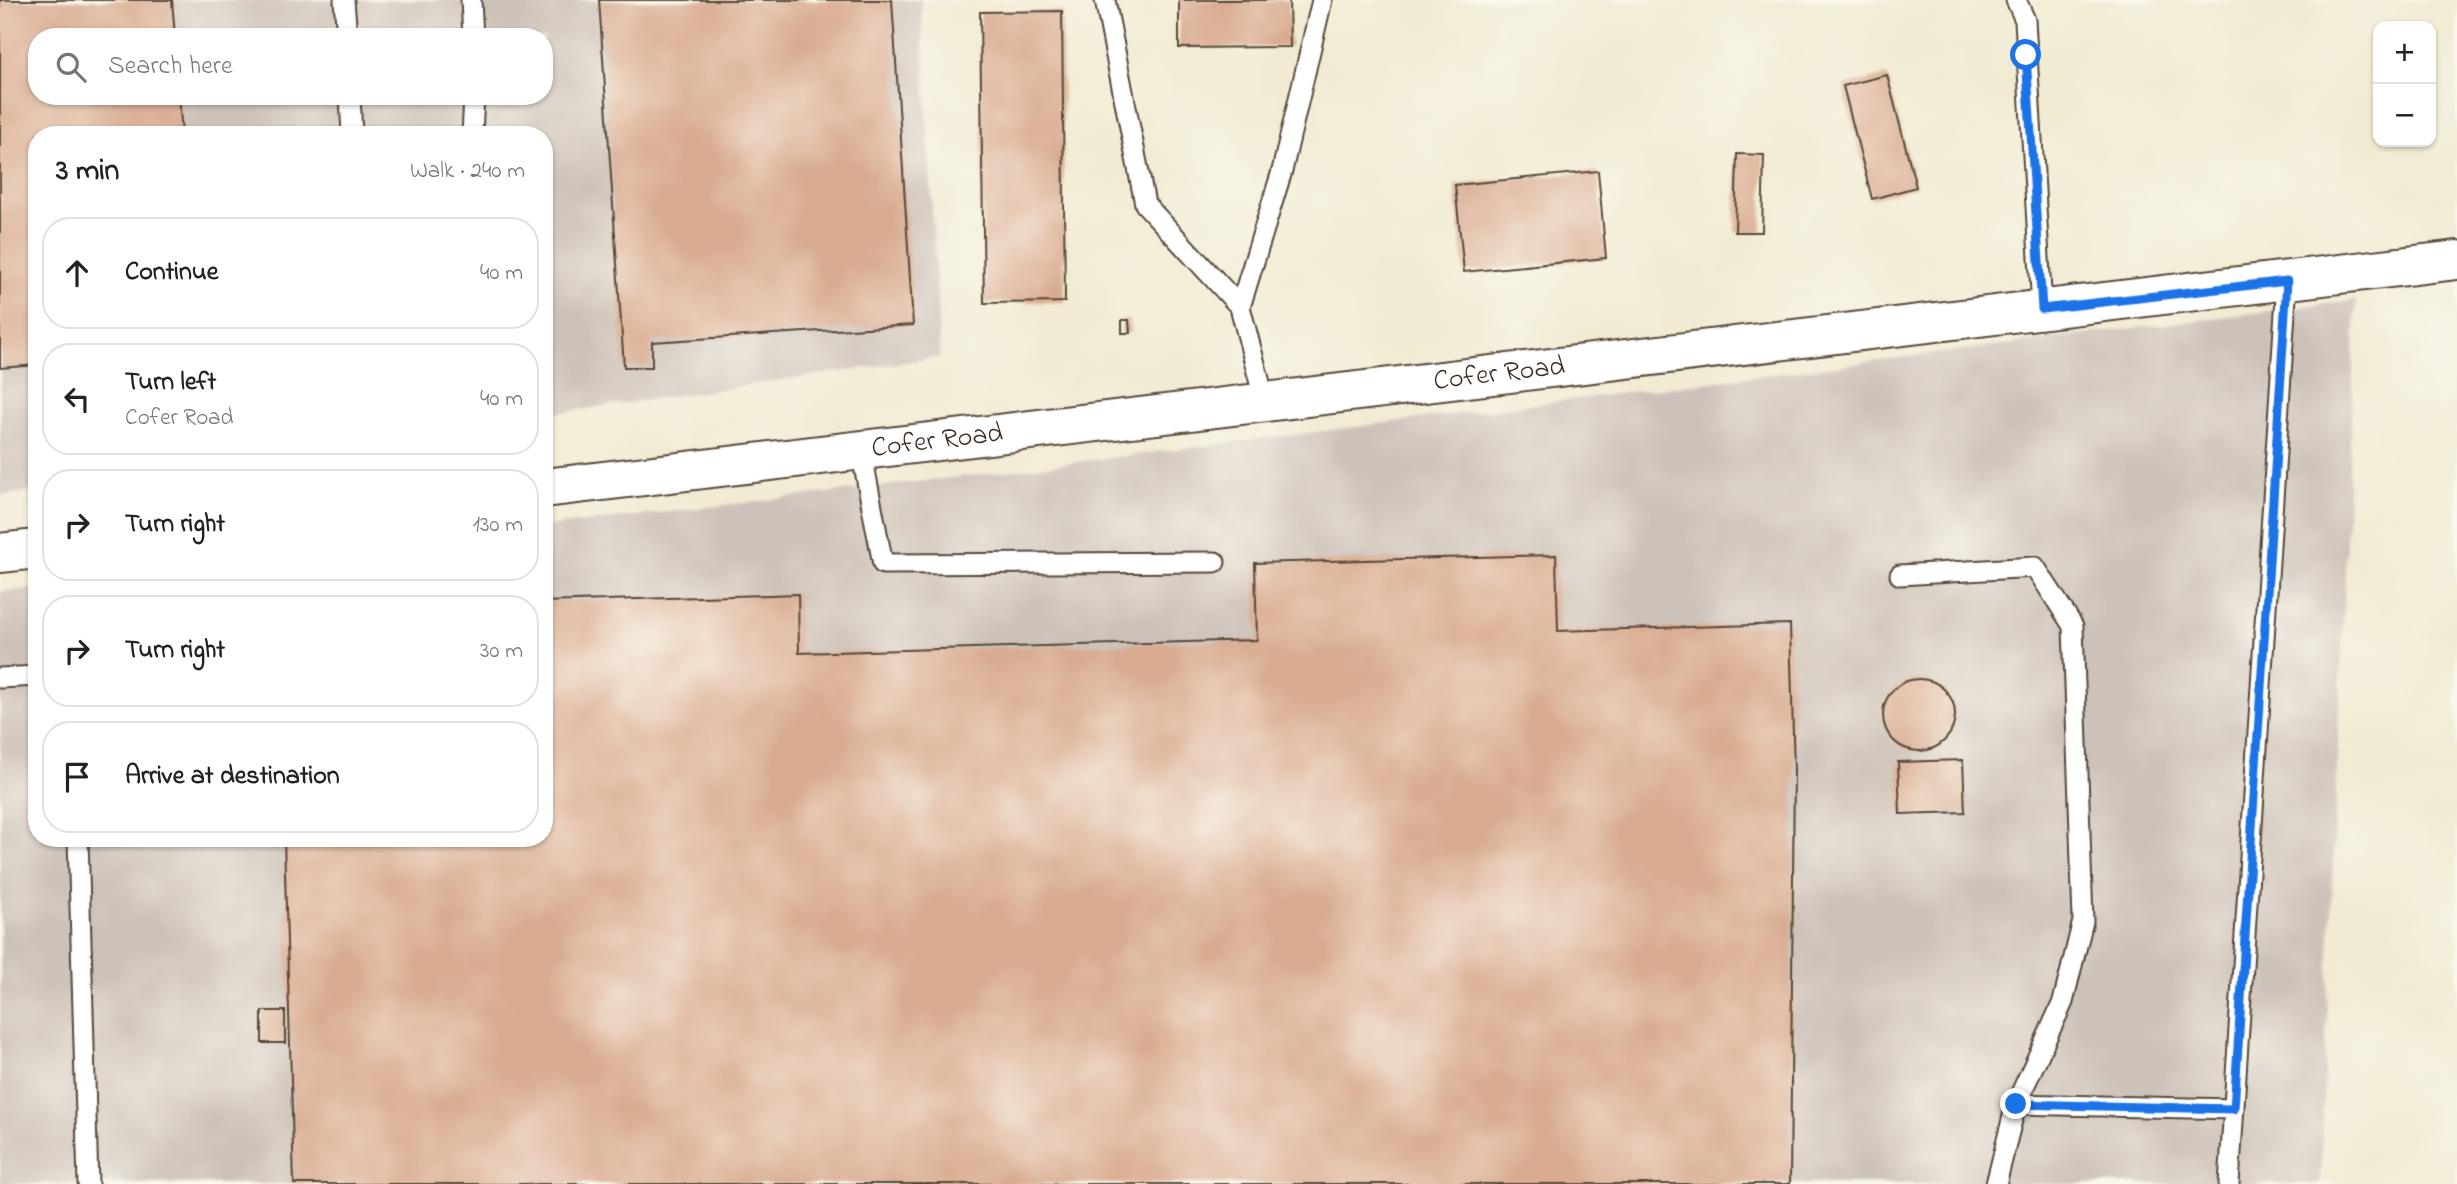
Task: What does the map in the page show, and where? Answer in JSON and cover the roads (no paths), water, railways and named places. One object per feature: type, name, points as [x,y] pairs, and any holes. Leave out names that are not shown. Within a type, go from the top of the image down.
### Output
[{"type":"street","name":"Cofer Road","points":[[553,487],[2457,260]]},
{"type":"street","points":[[0,553],[28,550]]},
{"type":"lane","points":[[344,0],[346,28]]},
{"type":"lane","points":[[471,0],[473,28]]},
{"type":"lane","points":[[1105,0],[1145,204],[1240,307],[1265,402]]},
{"type":"lane","points":[[1240,307],[1282,171],[1322,0]]},
{"type":"lane","points":[[2016,0],[2025,20],[2042,309]]},
{"type":"lane","points":[[350,105],[352,126]]},
{"type":"lane","points":[[472,126],[474,105]]},
{"type":"lane","points":[[2229,1184],[2287,281]]},
{"type":"lane","points":[[861,450],[883,564],[1215,562]]},
{"type":"lane","points":[[1900,575],[2035,568],[2073,626],[2083,921],[2063,1002],[2016,1104],[1996,1184]]},
{"type":"lane","points":[[0,678],[28,676]]},
{"type":"lane","points":[[78,847],[88,1184]]},
{"type":"lane","points":[[2016,1104],[2234,1109]]}]
